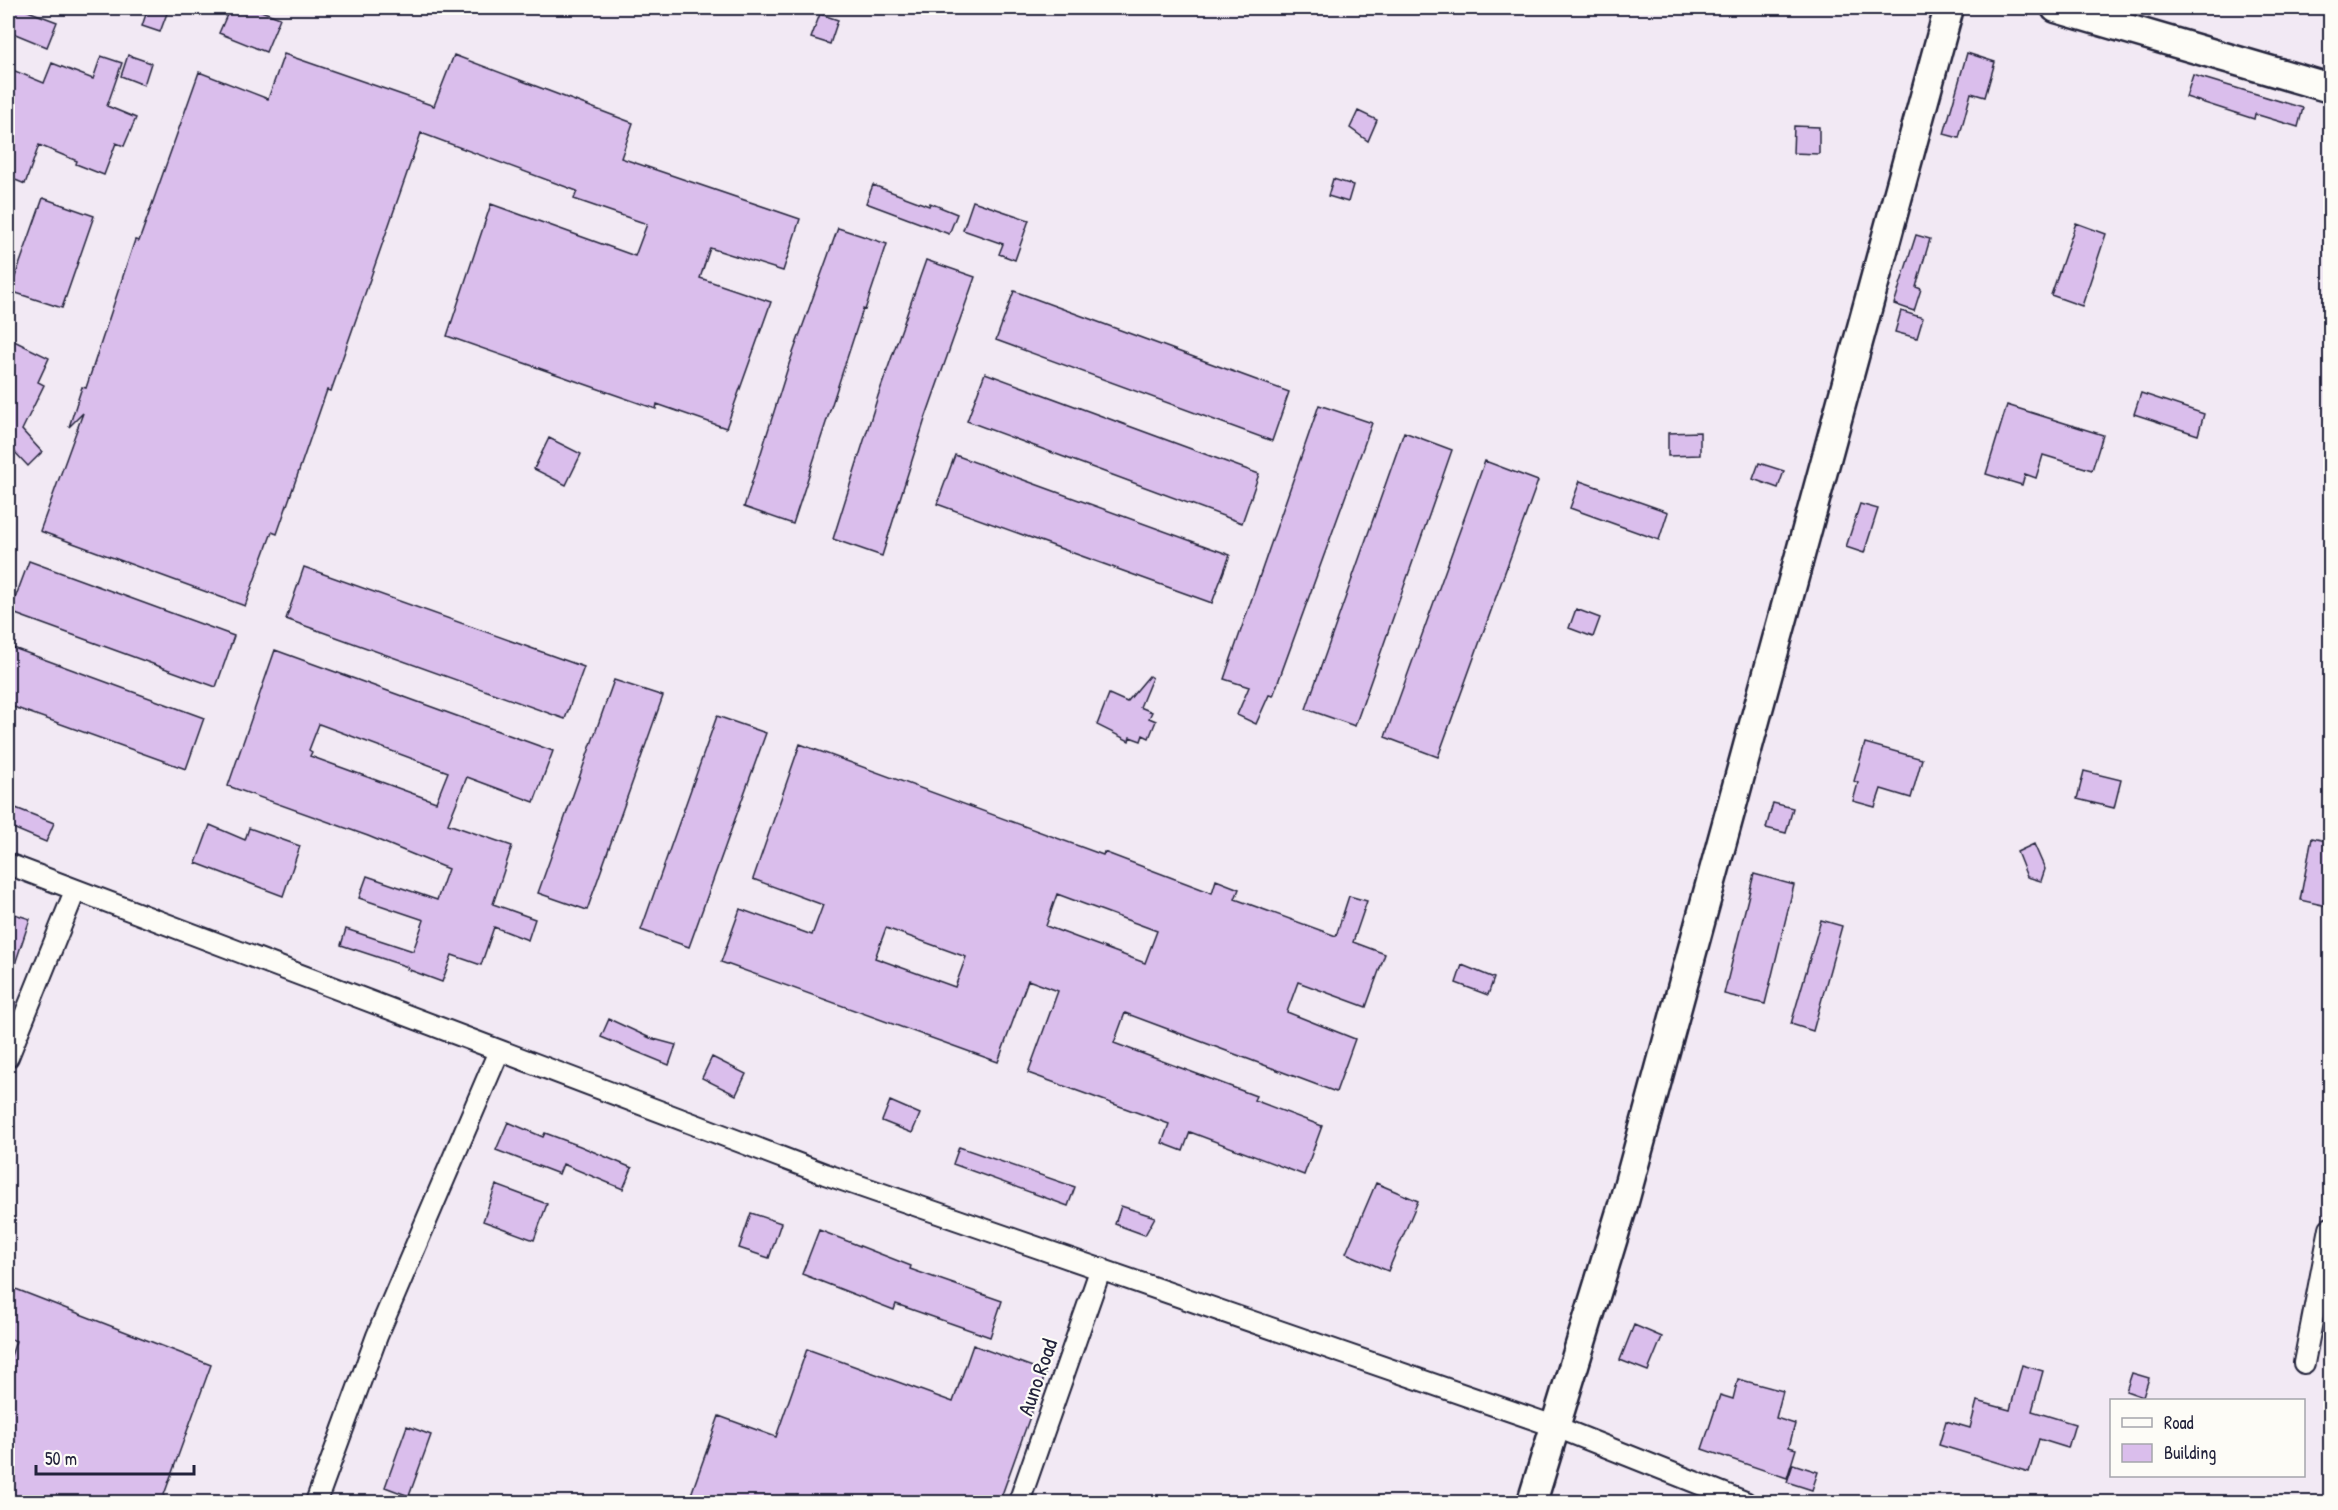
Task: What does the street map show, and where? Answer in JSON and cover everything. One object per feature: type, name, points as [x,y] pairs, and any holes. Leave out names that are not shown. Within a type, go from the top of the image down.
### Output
[{"type":"street","points":[[1532,1503],[1623,1205],[1949,8]]},
{"type":"street","points":[[2056,8],[2331,88]]},
{"type":"street","points":[[8,864],[825,1174],[1554,1426],[1746,1503]]},
{"type":"street","points":[[8,1057],[75,891]]},
{"type":"street","points":[[316,1503],[377,1336],[499,1050]]},
{"type":"street","points":[[2304,1363],[2331,1228]]},
{"type":"street","name":"Auno Road","points":[[1019,1503],[1101,1268]]},
{"type":"building","points":[[10,8],[20,8],[57,22],[47,47],[8,31]]},
{"type":"building","points":[[148,8],[169,8],[160,32],[142,26]]},
{"type":"building","points":[[230,8],[253,8],[280,18],[266,52],[219,33]]},
{"type":"building","points":[[820,14],[838,20],[830,44],[811,38]]},
{"type":"building","points":[[1967,53],[1995,62],[1985,97],[1971,93],[1959,138],[1944,134]]},
{"type":"building","points":[[284,54],[434,106],[454,55],[633,123],[621,158],[800,219],[783,271],[710,248],[700,278],[771,302],[726,428],[657,404],[656,409],[447,336],[491,204],[635,256],[647,224],[574,199],[577,191],[421,133],[331,391],[327,390],[277,534],[272,532],[245,606],[40,531],[83,413],[69,427],[82,387],[86,388],[135,240],[139,241],[199,72],[268,99]]},
{"type":"building","points":[[128,55],[151,63],[144,85],[121,76]]},
{"type":"building","points":[[101,56],[122,63],[107,106],[136,118],[124,146],[116,143],[104,175],[39,145],[25,184],[8,177],[8,68],[44,83],[52,63],[93,79]]},
{"type":"building","points":[[2193,75],[2303,108],[2298,127],[2255,114],[2254,119],[2186,97]]},
{"type":"building","points":[[1358,111],[1377,120],[1368,141],[1350,128]]},
{"type":"building","points":[[1794,126],[1819,127],[1819,154],[1793,153]]},
{"type":"building","points":[[1333,179],[1353,185],[1348,202],[1328,196]]},
{"type":"building","points":[[873,185],[957,214],[949,234],[866,203]]},
{"type":"building","points":[[43,198],[94,216],[62,308],[10,291]]},
{"type":"building","points":[[973,201],[1029,220],[1015,260],[999,254],[1003,244],[963,230]]},
{"type":"building","points":[[2076,223],[2106,234],[2082,306],[2051,295]]},
{"type":"building","points":[[838,228],[887,244],[865,310],[863,309],[793,524],[744,507],[789,364]]},
{"type":"building","points":[[1916,235],[1930,239],[1916,287],[1921,289],[1914,311],[1894,304]]},
{"type":"building","points":[[926,260],[975,277],[925,419],[882,556],[833,539],[878,396]]},
{"type":"building","points":[[1014,291],[1289,392],[1272,441],[996,340]]},
{"type":"building","points":[[1901,311],[1923,318],[1917,338],[1895,332]]},
{"type":"building","points":[[8,338],[49,358],[38,382],[44,385],[22,430],[42,452],[28,466],[12,449],[8,458]]},
{"type":"building","points":[[985,373],[1259,474],[1242,523],[967,421]]},
{"type":"building","points":[[2141,393],[2204,414],[2198,435],[2134,414]]},
{"type":"building","points":[[1319,405],[1372,423],[1273,696],[1269,695],[1256,724],[1237,715],[1249,687],[1224,679]]},
{"type":"building","points":[[2007,405],[2103,435],[2092,470],[2043,455],[2036,478],[2025,474],[2022,485],[1986,474]]},
{"type":"building","points":[[1404,432],[1452,450],[1355,726],[1306,709]]},
{"type":"building","points":[[1700,432],[1700,455],[1668,456],[1668,433]]},
{"type":"building","points":[[549,438],[581,454],[566,485],[534,469]]},
{"type":"building","points":[[955,455],[1230,555],[1212,603],[937,504]]},
{"type":"building","points":[[1485,461],[1538,481],[1438,757],[1385,737]]},
{"type":"building","points":[[1759,463],[1784,471],[1778,488],[1753,479]]},
{"type":"building","points":[[1580,481],[1668,512],[1659,540],[1570,508]]},
{"type":"building","points":[[1860,504],[1878,509],[1864,553],[1846,547]]},
{"type":"building","points":[[29,561],[234,636],[216,687],[10,612]]},
{"type":"building","points":[[304,567],[584,667],[565,719],[286,619]]},
{"type":"building","points":[[1576,609],[1600,618],[1593,637],[1569,628]]},
{"type":"building","points":[[8,646],[204,718],[186,769],[8,705]]},
{"type":"building","points":[[275,650],[553,751],[534,802],[467,777],[448,824],[512,846],[493,904],[535,919],[528,940],[494,927],[481,965],[452,955],[442,982],[407,969],[408,967],[341,945],[346,929],[413,951],[424,920],[359,898],[367,876],[437,900],[448,869],[368,836],[228,786]],"holes":[[[319,724],[448,772],[436,802],[310,756],[312,752],[309,750]]]},
{"type":"building","points":[[1149,676],[1152,678],[1140,707],[1152,712],[1149,718],[1156,721],[1149,738],[1143,735],[1141,741],[1130,737],[1129,741],[1097,725],[1109,694],[1127,702]]},
{"type":"building","points":[[614,680],[663,696],[587,910],[538,893]]},
{"type":"building","points":[[717,716],[766,733],[689,947],[641,930]]},
{"type":"building","points":[[1865,743],[1922,759],[1911,798],[1881,789],[1875,807],[1853,801],[1858,783],[1854,781]]},
{"type":"building","points":[[800,744],[1103,855],[1104,852],[1212,893],[1216,880],[1239,889],[1235,899],[1336,936],[1349,896],[1367,901],[1353,942],[1385,954],[1366,1007],[1298,982],[1287,1012],[1355,1039],[1336,1092],[1125,1013],[1114,1043],[1256,1096],[1254,1100],[1322,1126],[1304,1175],[1190,1132],[1183,1151],[1162,1143],[1169,1124],[1028,1073],[1058,991],[1028,980],[998,1062],[721,962],[740,909],[812,935],[823,905],[753,879]],"holes":[[[1057,894],[1157,931],[1145,963],[1046,926]],[[886,928],[966,957],[955,987],[875,958]]]},
{"type":"building","points":[[2084,771],[2121,780],[2114,808],[2077,799]]},
{"type":"building","points":[[1773,803],[1793,808],[1786,833],[1766,828]]},
{"type":"building","points":[[8,805],[54,823],[46,842],[8,826]]},
{"type":"building","points":[[210,825],[245,840],[249,828],[300,846],[283,896],[196,863]]},
{"type":"building","points":[[2312,838],[2331,842],[2331,907],[2300,900]]},
{"type":"building","points":[[2034,844],[2045,869],[2041,881],[2027,877],[2017,852]]},
{"type":"building","points":[[1754,874],[1794,885],[1765,1004],[1724,994]]},
{"type":"building","points":[[8,912],[30,919],[11,976],[8,976]]},
{"type":"building","points":[[1821,920],[1842,926],[1813,1031],[1791,1024]]},
{"type":"building","points":[[1462,965],[1494,978],[1488,995],[1456,983]]},
{"type":"building","points":[[609,1019],[650,1038],[676,1045],[669,1065],[601,1037]]},
{"type":"building","points":[[712,1057],[746,1074],[736,1095],[702,1078]]},
{"type":"building","points":[[890,1101],[920,1114],[912,1133],[882,1121]]},
{"type":"building","points":[[508,1122],[543,1137],[545,1133],[632,1168],[623,1189],[563,1164],[559,1174],[496,1150]]},
{"type":"building","points":[[959,1147],[1075,1187],[1068,1206],[953,1164]]},
{"type":"building","points":[[1376,1183],[1418,1201],[1388,1271],[1346,1253]]},
{"type":"building","points":[[496,1185],[547,1204],[534,1240],[483,1221]]},
{"type":"building","points":[[1121,1206],[1155,1217],[1145,1235],[1115,1224]]},
{"type":"building","points":[[751,1213],[781,1223],[769,1258],[739,1248]]},
{"type":"building","points":[[819,1230],[911,1266],[910,1269],[1002,1301],[990,1337],[896,1304],[894,1310],[802,1274]]},
{"type":"building","points":[[8,1286],[211,1365],[161,1503],[8,1503],[8,1365],[16,1341],[8,1338]]},
{"type":"building","points":[[1634,1325],[1662,1337],[1648,1371],[1620,1360]]},
{"type":"building","points":[[973,1345],[1046,1372],[999,1503],[688,1503],[719,1416],[776,1437],[807,1349],[953,1402]]},
{"type":"building","points":[[2022,1365],[2043,1371],[2032,1411],[2075,1424],[2068,1448],[2039,1439],[2029,1472],[1939,1445],[1946,1421],[1970,1428],[1977,1401],[2010,1410]]},
{"type":"building","points":[[2132,1373],[2149,1378],[2143,1397],[2126,1391]]},
{"type":"building","points":[[1738,1379],[1783,1391],[1776,1418],[1795,1424],[1789,1447],[1796,1449],[1787,1478],[1702,1449],[1720,1395],[1733,1399]]},
{"type":"building","points":[[407,1426],[431,1435],[409,1496],[385,1487]]},
{"type":"building","points":[[1793,1464],[1818,1472],[1812,1490],[1787,1482]]}]
